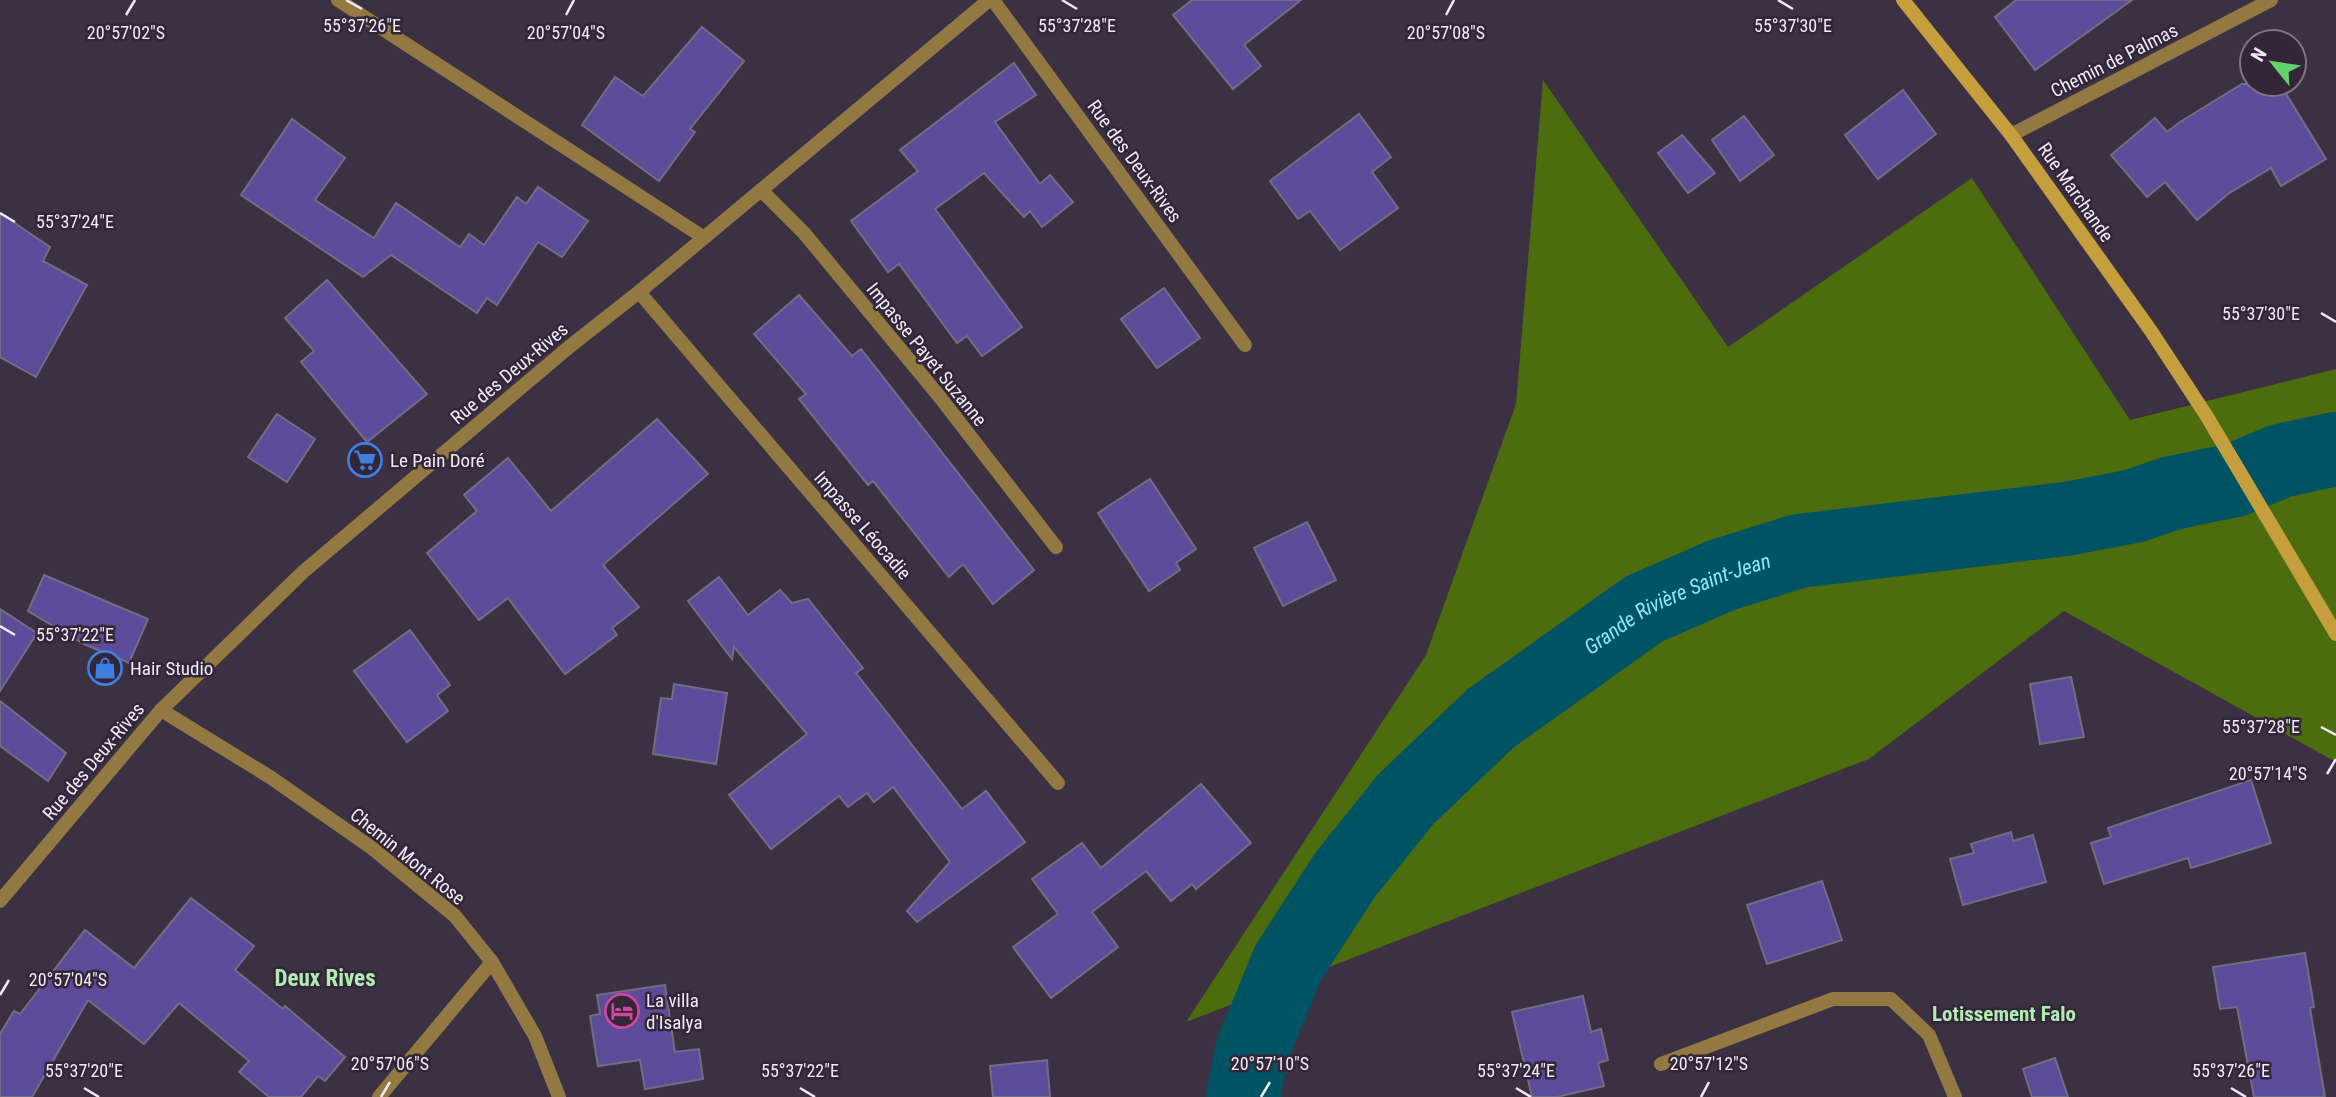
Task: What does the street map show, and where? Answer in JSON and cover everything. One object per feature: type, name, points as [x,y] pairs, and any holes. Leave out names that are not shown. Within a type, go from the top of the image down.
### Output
[{"type":"main road","name":"Rue Marchande","points":[[1903,0],[2011,135],[2151,331],[2206,415],[2336,634]]},
{"type":"street","points":[[338,0],[703,237]]},
{"type":"street","name":"Rue des Deux-Rives","points":[[0,901],[161,710],[303,572],[569,347],[991,0],[1245,345]]},
{"type":"street","name":"Chemin de Palmas","points":[[2011,135],[2271,0]]},
{"type":"street","name":"Impasse Payet Suzanne","points":[[762,191],[803,233],[939,396],[1056,547]]},
{"type":"street","name":"Impasse Léocadie","points":[[639,292],[1058,783]]},
{"type":"street","name":"Chemin Mont Rose","points":[[161,710],[271,777],[372,848],[455,916],[492,962],[535,1036],[559,1097]]},
{"type":"street","points":[[379,1097],[492,962]]},
{"type":"street","points":[[1661,1064],[1833,999],[1891,999],[1929,1035],[1955,1097]]},
{"type":"green space","points":[[1543,80],[1728,347],[1972,178],[2130,420],[2336,369],[2336,762],[2064,611],[1869,759],[1186,1022],[1426,655],[1516,404]]},
{"type":"building","points":[[1192,0],[1301,0],[1244,45],[1261,66],[1233,89],[1173,15]]},
{"type":"building","points":[[2016,0],[2132,0],[2035,70],[1995,17]]},
{"type":"building","points":[[702,27],[744,61],[690,129],[695,132],[659,181],[582,125],[615,77],[643,96]]},
{"type":"building","points":[[1014,63],[1036,95],[995,122],[1040,184],[1050,175],[1073,202],[1042,227],[1030,211],[1024,217],[984,173],[935,209],[1022,327],[982,356],[967,336],[957,343],[899,264],[888,272],[851,221],[918,171],[900,150]]},
{"type":"building","points":[[2238,86],[2238,98],[2289,98],[2326,159],[2281,186],[2271,168],[2228,194],[2197,220],[2165,182],[2147,197],[2111,155],[2155,118],[2167,132]]},
{"type":"building","points":[[1903,90],[1936,134],[1878,179],[1845,135]]},
{"type":"building","points":[[1359,114],[1391,157],[1372,172],[1398,208],[1340,250],[1310,211],[1298,219],[1270,181]]},
{"type":"building","points":[[1744,116],[1774,155],[1740,181],[1712,140]]},
{"type":"building","points":[[292,119],[345,158],[315,200],[374,238],[396,203],[460,247],[469,234],[484,245],[517,197],[526,204],[538,187],[588,221],[562,257],[538,242],[497,305],[487,298],[477,313],[391,255],[363,277],[241,195]]},
{"type":"building","points":[[1682,135],[1715,173],[1688,193],[1658,153]]},
{"type":"building","points":[[0,213],[50,247],[43,261],[87,285],[36,377],[0,357]]},
{"type":"building","points":[[327,280],[427,394],[367,442],[301,362],[314,351],[285,318]]},
{"type":"building","points":[[1164,288],[1200,338],[1157,368],[1121,319]]},
{"type":"building","points":[[799,295],[852,356],[861,349],[1034,570],[993,604],[963,564],[949,577],[873,481],[868,485],[799,399],[806,394],[754,334]]},
{"type":"building","points":[[277,414],[315,439],[287,482],[248,457]]},
{"type":"building","points":[[657,419],[708,474],[603,565],[639,607],[612,628],[617,635],[565,674],[508,598],[479,620],[427,553],[477,511],[464,495],[508,458],[551,511]]},
{"type":"building","points":[[1150,479],[1196,549],[1176,563],[1180,570],[1149,591],[1098,513]]},
{"type":"building","points":[[1307,522],[1336,580],[1283,606],[1254,548]]},
{"type":"building","points":[[44,575],[148,619],[129,663],[84,644],[28,611]]},
{"type":"building","points":[[719,577],[748,615],[780,590],[792,603],[808,599],[863,668],[856,673],[962,809],[986,791],[1025,842],[917,922],[907,911],[950,862],[893,787],[874,802],[867,793],[848,807],[839,796],[771,849],[729,795],[807,734],[734,647],[732,659],[688,601]]},
{"type":"building","points":[[0,609],[37,633],[0,691]]},
{"type":"building","points":[[410,630],[450,685],[437,695],[448,711],[407,742],[354,671]]},
{"type":"building","points":[[2071,677],[2084,737],[2040,744],[2030,684]]},
{"type":"building","points":[[674,684],[727,693],[716,764],[653,754],[661,698],[672,699]]},
{"type":"building","points":[[0,701],[66,753],[48,781],[0,746]]},
{"type":"building","points":[[2251,780],[2271,843],[2191,868],[2188,858],[2104,884],[2091,843],[2111,837],[2108,828]]},
{"type":"building","points":[[1201,784],[1251,843],[1196,889],[1192,884],[1171,901],[1146,871],[1092,912],[1118,947],[1051,998],[1013,947],[1058,914],[1032,879],[1082,843],[1101,868]]},
{"type":"building","points":[[2011,832],[2013,841],[2033,835],[2046,882],[1963,905],[1950,859],[1974,853],[1971,844]]},
{"type":"building","points":[[1822,881],[1842,940],[1767,964],[1747,905]]},
{"type":"building","points":[[191,898],[254,946],[235,970],[283,1009],[285,1006],[345,1057],[325,1081],[318,1076],[301,1097],[269,1097],[239,1072],[249,1061],[179,1003],[144,1044],[88,1000],[32,1097],[0,1097],[0,1034],[14,1011],[20,1014],[85,930],[134,968]]},
{"type":"building","points":[[2305,953],[2314,1007],[2310,1008],[2325,1097],[2254,1097],[2237,1007],[2220,1009],[2213,967]]},
{"type":"building","points":[[665,985],[675,1052],[699,1049],[703,1079],[645,1089],[640,1060],[598,1066],[590,1016],[600,1014],[597,995]]},
{"type":"building","points":[[1583,996],[1591,1032],[1601,1029],[1608,1060],[1598,1063],[1604,1086],[1557,1097],[1532,1097],[1512,1012]]},
{"type":"building","points":[[2055,1058],[2068,1097],[2032,1097],[2023,1069]]},
{"type":"building","points":[[1047,1060],[1050,1097],[993,1097],[990,1066]]},
{"type":"waterway","name":"Grande Rivière Saint-Jean","points":[[1243,1097],[1252,1051],[1288,963],[1345,875],[1406,799],[1491,718],[1644,609],[1722,575],[1799,551],[2066,519],[2134,506],[2172,493],[2235,480],[2280,461],[2336,449]]},
{"type":"place","name":"Le Pain Doré","points":[[365,460]]},
{"type":"place","name":"Hair Studio","points":[[105,668]]},
{"type":"place","name":"La villa d'Isalya","points":[[622,1011]]},
{"type":"district","name":"Deux Rives","points":[[325,978]]},
{"type":"district","name":"Lotissement Falo","points":[[2004,1014]]}]
